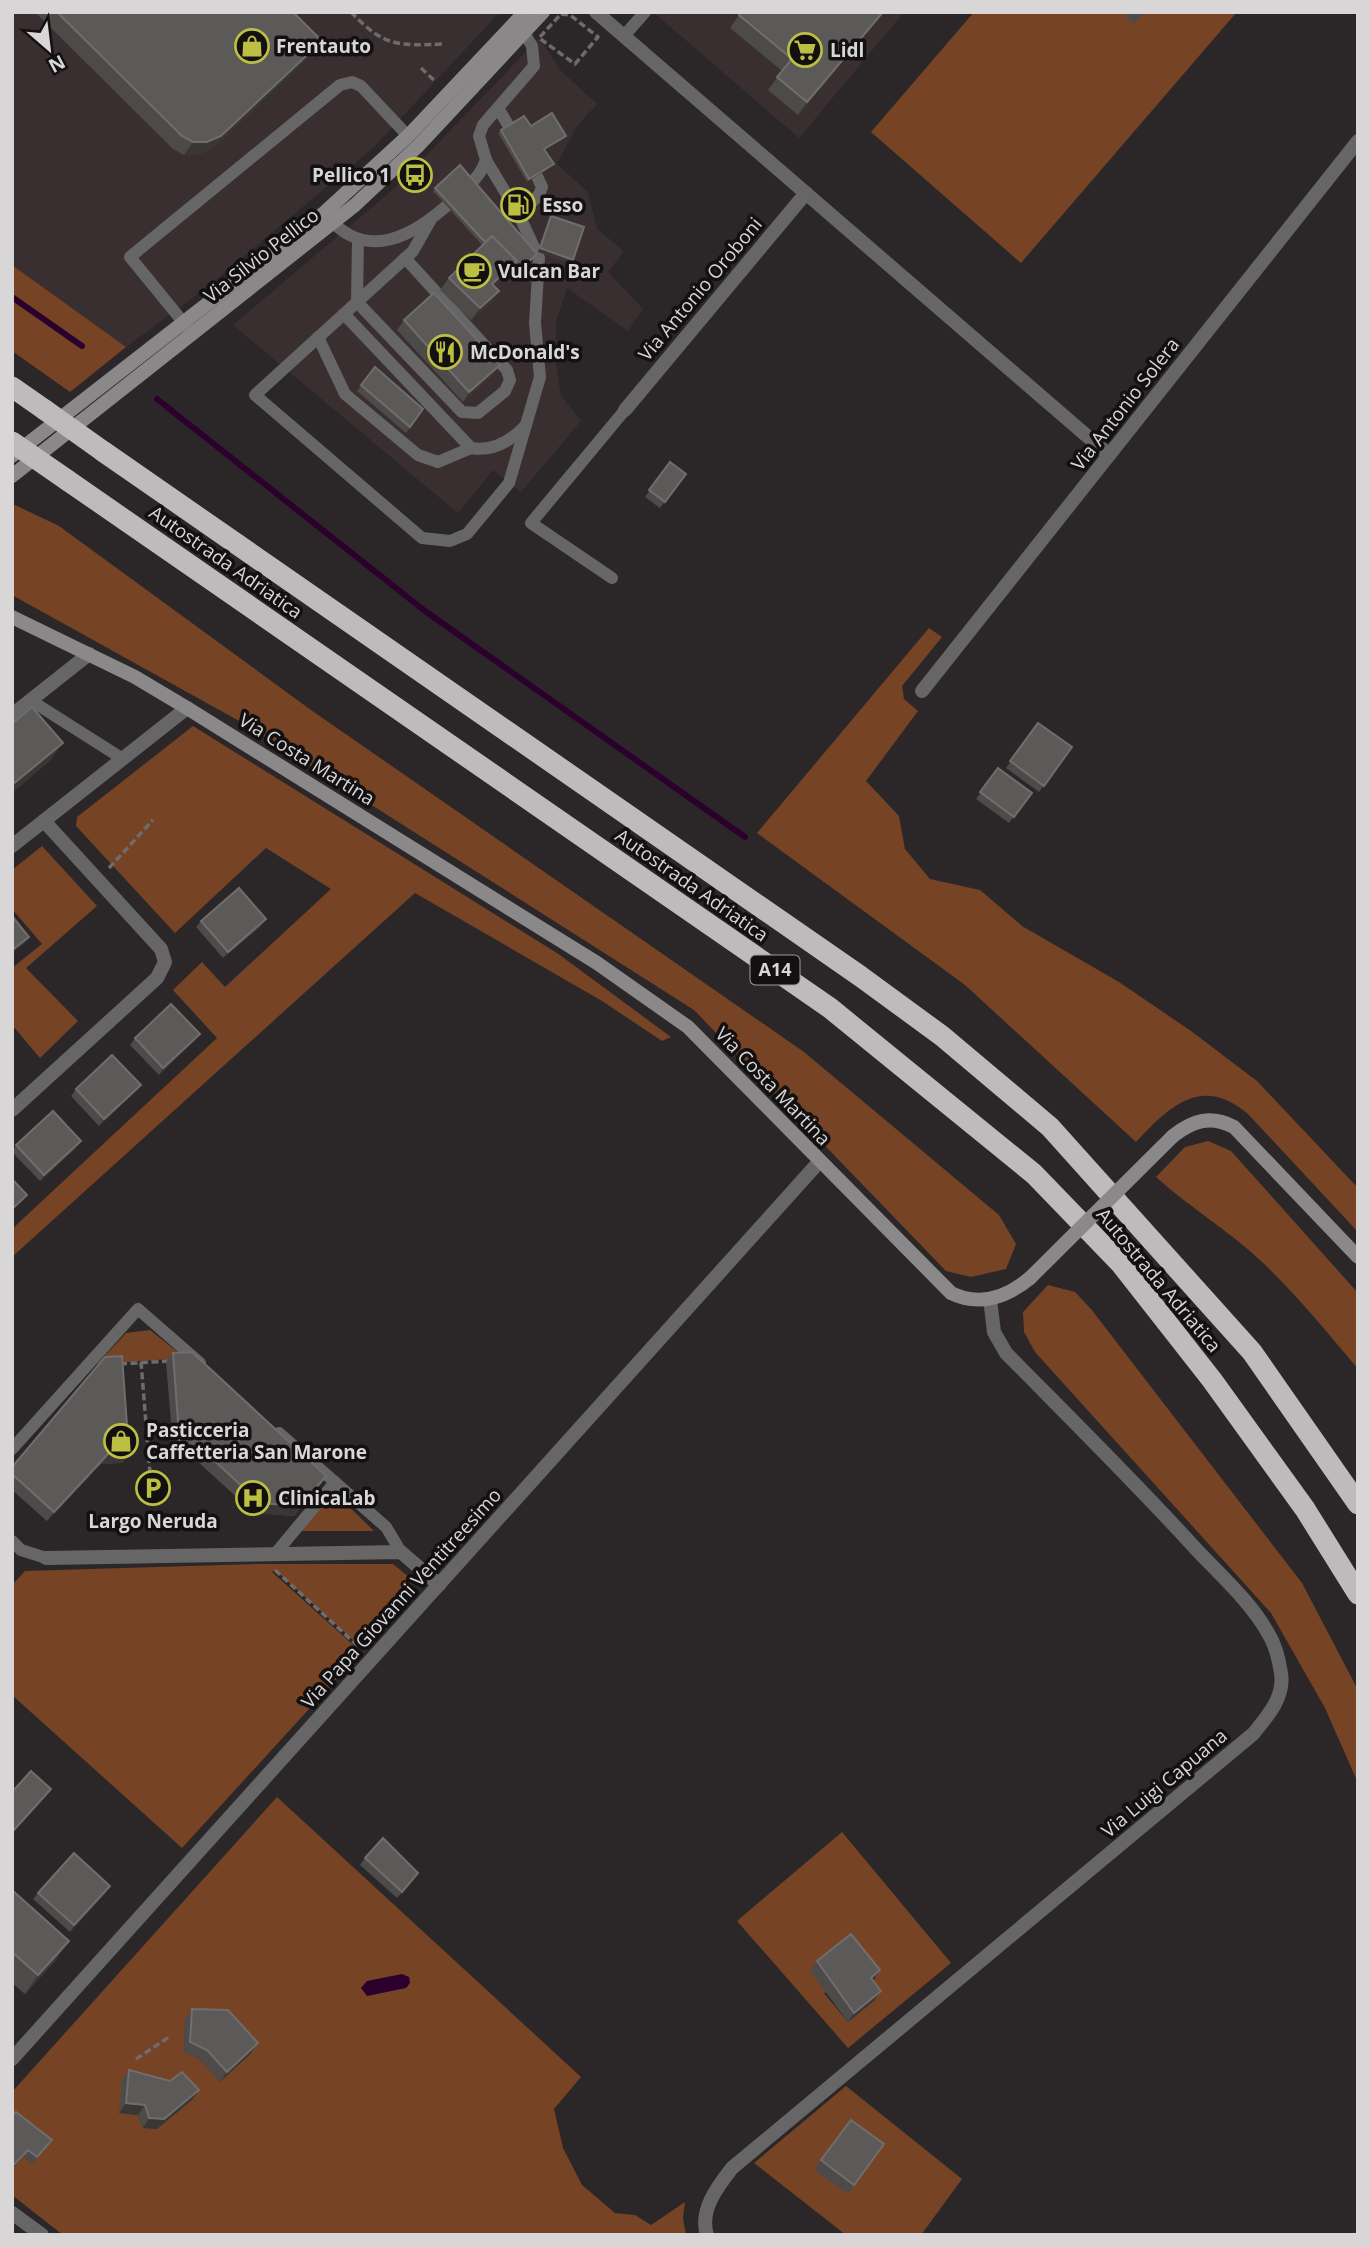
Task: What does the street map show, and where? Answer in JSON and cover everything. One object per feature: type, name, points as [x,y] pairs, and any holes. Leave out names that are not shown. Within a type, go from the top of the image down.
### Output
[{"type":"highway","name":"Autostrada Adriatica","points":[[12,387],[860,976],[942,1036],[1050,1127],[1252,1352],[1358,1504]]},
{"type":"highway","name":"Autostrada Adriatica","points":[[12,442],[830,1008],[1034,1174],[1121,1264],[1212,1380],[1305,1509],[1358,1594]]},
{"type":"main road","name":"Via Silvio Pellico","points":[[328,218],[522,22],[544,12]]},
{"type":"main road","name":"Via Silvio Pellico","points":[[12,476],[188,328],[418,146],[522,22]]},
{"type":"main road","name":"Via Silvio Pellico","points":[[12,456],[188,328]]},
{"type":"main road","name":"Via Costa Martina","points":[[12,617],[89,654],[187,708],[597,963],[688,1027],[941,1286],[962,1299],[990,1299]]},
{"type":"main road","points":[[990,1299],[1018,1288],[1030,1278],[1185,1126],[1210,1119],[1234,1127],[1358,1257]]},
{"type":"street","points":[[596,12],[1109,455]]},
{"type":"street","name":"Via Antonio Solera","points":[[922,691],[1358,141]]},
{"type":"street","name":"Via Antonio Oroboni","points":[[625,410],[806,193]]},
{"type":"street","points":[[12,715],[89,654]]},
{"type":"street","points":[[12,846],[187,708]]},
{"type":"street","points":[[12,1110],[163,970],[165,962],[161,949],[44,821]]},
{"type":"street","name":"Via Papa Giovanni Ventitreesimo","points":[[12,2059],[819,1162]]},
{"type":"street","name":"Via Luigi Capuana","points":[[707,2235],[706,2215],[710,2200],[732,2168],[1253,1734],[1270,1713],[1279,1694],[1282,1676],[1277,1655],[1269,1634],[1254,1611],[1148,1496],[1006,1353],[994,1332],[990,1299]]},
{"type":"street","points":[[46,1558],[401,1552],[439,1585]]},
{"type":"street","points":[[12,2213],[41,2235]]},
{"type":"lane","points":[[624,36],[645,12]]},
{"type":"lane","points":[[486,160],[476,179],[430,222],[405,258],[256,395],[422,538],[450,541],[467,534],[509,483],[540,377],[535,323],[539,258],[519,215],[486,160],[479,136],[483,125],[534,66],[535,55],[522,22]]},
{"type":"lane","points":[[188,328],[130,257],[340,85],[352,82],[361,86],[408,136]]},
{"type":"lane","points":[[498,108],[540,178],[542,187],[539,195],[519,215]]},
{"type":"lane","points":[[328,218],[358,240],[372,243],[391,239],[430,222]]},
{"type":"lane","points":[[358,240],[357,302],[462,412],[478,413],[505,391],[510,380],[507,370],[405,258]]},
{"type":"lane","points":[[344,314],[471,449]]},
{"type":"lane","points":[[318,337],[345,394],[418,455],[438,462],[471,449],[483,450],[504,443],[528,423]]},
{"type":"lane","points":[[612,578],[531,523],[625,410]]},
{"type":"lane","points":[[30,700],[123,759]]},
{"type":"lane","points":[[12,1449],[138,1309],[215,1377]]},
{"type":"lane","points":[[265,1421],[386,1527],[401,1552]]},
{"type":"lane","points":[[275,1554],[335,1482]]},
{"type":"lane","points":[[12,1542],[21,1550],[46,1558]]},
{"type":"path","points":[[351,12],[373,35],[384,40],[410,45],[444,44]]},
{"type":"path","points":[[561,14],[570,15],[598,37],[575,64],[540,38],[561,14]]},
{"type":"path","points":[[421,68],[436,82]]},
{"type":"path","points":[[96,879],[126,851],[153,820]]},
{"type":"path","points":[[115,1364],[166,1361]]},
{"type":"path","points":[[141,1362],[150,1473]]},
{"type":"path","points":[[275,1554],[275,1572],[372,1659]]},
{"type":"path","points":[[136,2059],[169,2037]]},
{"type":"shaded area","points":[[12,12],[500,12],[373,148],[206,288],[126,347],[12,265]]},
{"type":"shaded area","points":[[653,12],[904,12],[799,138]]},
{"type":"shaded area","points":[[974,12],[1236,13],[1021,263],[871,132]]},
{"type":"shaded area","points":[[539,38],[561,71],[597,104],[577,126],[557,164],[588,192],[597,229],[624,251],[608,272],[643,309],[628,331],[567,288],[556,321],[556,365],[561,396],[581,421],[521,492],[493,470],[458,513],[233,325],[396,187]]},
{"type":"shaded area","points":[[12,265],[126,347],[70,392],[12,351]]},
{"type":"shaded area","points":[[15,505],[59,526],[311,710],[804,1052],[999,1215],[1016,1244],[1006,1269],[971,1277],[946,1271],[694,1010],[241,722],[12,595],[12,507]]},
{"type":"shaded area","points":[[929,628],[942,637],[902,686],[904,699],[918,711],[866,781],[899,816],[905,849],[930,879],[980,890],[1022,926],[1119,982],[1191,1031],[1257,1081],[1358,1188],[1358,1232],[1248,1114],[1231,1102],[1201,1096],[1187,1100],[1161,1117],[1136,1142],[965,985],[757,833]]},
{"type":"shaded area","points":[[193,726],[557,953],[671,1037],[662,1041],[602,1001],[415,893],[12,1257],[12,1229],[217,1038],[173,990],[202,962],[225,987],[331,889],[266,848],[175,933],[76,826],[77,817]]},
{"type":"shaded area","points":[[42,846],[97,906],[26,968],[78,1021],[40,1058],[12,1025],[12,968],[42,944],[12,909],[12,870]]},
{"type":"shaded area","points":[[1208,1141],[1231,1151],[1358,1293],[1358,1369],[1299,1300],[1261,1261],[1156,1177],[1185,1147]]},
{"type":"shaded area","points":[[1048,1285],[1075,1292],[1091,1309],[1302,1583],[1358,1690],[1358,1783],[1325,1708],[1271,1613],[1035,1352],[1024,1332],[1023,1312]]},
{"type":"shaded area","points":[[150,1330],[185,1358],[97,1364],[126,1333]]},
{"type":"shaded area","points":[[335,1493],[374,1531],[299,1531]]},
{"type":"shaded area","points":[[258,1564],[393,1564],[410,1578],[414,1591],[362,1648],[275,1570],[272,1572],[361,1652],[182,1848],[12,1695],[12,1585],[25,1571]]},
{"type":"shaded area","points":[[277,1797],[581,2077],[554,2109],[563,2148],[582,2185],[615,2213],[635,2215],[651,2225],[685,2202],[683,2218],[686,2235],[63,2235],[12,2195],[12,2169],[24,2156],[32,2164],[12,2119],[12,2092]],"holes":[[[183,2051],[251,2053],[220,2081],[200,2059]],[[192,2100],[143,2128],[138,2115],[119,2112]]]},
{"type":"shaded area","points":[[842,1832],[951,1963],[848,2048],[737,1921]],"holes":[[[873,1980],[864,1988],[848,2022],[824,1993]]]},
{"type":"shaded area","points":[[402,1974],[409,1977],[410,1983],[406,1988],[367,1996],[361,1988],[367,1981]]},
{"type":"shaded area","points":[[846,2086],[962,2179],[921,2235],[846,2235],[754,2163]]},
{"type":"building","points":[[57,12],[293,12],[322,41],[221,136],[207,142],[193,142],[182,136]]},
{"type":"building","name":"Lidl","points":[[741,12],[883,12],[807,102],[777,77],[792,59],[739,15]]},
{"type":"building","points":[[552,113],[566,136],[544,149],[554,164],[529,179],[501,130],[524,116],[531,126]]},
{"type":"building","points":[[460,165],[537,254],[515,274],[511,270],[517,261],[492,236],[485,242],[435,188]]},
{"type":"building","points":[[551,216],[584,227],[573,260],[540,248]]},
{"type":"building","points":[[492,236],[517,261],[492,284],[499,291],[480,308],[449,278]]},
{"type":"building","name":"McDonald's","points":[[434,293],[500,365],[469,392],[404,320]]},
{"type":"building","points":[[375,367],[423,409],[410,427],[361,385]]},
{"type":"building","points":[[670,462],[686,474],[665,502],[649,490]]},
{"type":"building","points":[[32,707],[63,743],[12,785],[12,724]]},
{"type":"building","points":[[1038,723],[1072,747],[1044,786],[1010,761]]},
{"type":"building","points":[[998,768],[1032,793],[1014,817],[980,792]]},
{"type":"building","points":[[239,888],[266,919],[228,952],[201,921]]},
{"type":"building","points":[[12,916],[29,937],[12,950]]},
{"type":"building","points":[[171,1004],[200,1034],[163,1068],[135,1038]]},
{"type":"building","points":[[112,1055],[141,1085],[104,1119],[76,1089]]},
{"type":"building","points":[[53,1111],[81,1141],[44,1175],[16,1145]]},
{"type":"building","points":[[12,1179],[27,1195],[12,1209]]},
{"type":"building","points":[[192,1352],[326,1476],[301,1506],[260,1503],[204,1451],[180,1449],[173,1353]]},
{"type":"building","points":[[122,1356],[129,1453],[108,1454],[54,1512],[12,1474],[12,1467],[105,1357]]},
{"type":"building","points":[[31,1771],[51,1789],[14,1830],[12,1792]]},
{"type":"building","points":[[383,1838],[418,1873],[402,1892],[365,1858]]},
{"type":"building","points":[[74,1853],[110,1886],[74,1925],[38,1893]]},
{"type":"building","points":[[12,1890],[69,1941],[38,1975],[12,1952]]},
{"type":"building","points":[[851,1934],[880,1970],[871,1978],[881,1991],[854,2013],[817,1961]]},
{"type":"building","points":[[192,2009],[228,2010],[258,2043],[227,2072],[207,2050],[190,2042]]},
{"type":"building","points":[[129,2070],[170,2081],[182,2072],[199,2090],[164,2119],[149,2118],[145,2105],[126,2103]]},
{"type":"building","points":[[16,2112],[52,2140],[37,2157],[28,2150],[12,2167],[12,2116]]},
{"type":"building","points":[[851,2120],[884,2144],[854,2185],[821,2160]]},
{"type":"waterway","points":[[12,297],[82,346]]},
{"type":"waterway","points":[[157,399],[425,611],[745,837]]},
{"type":"place","name":"Frentauto","points":[[252,46]]},
{"type":"place","name":"Lidl","points":[[805,50]]},
{"type":"place","name":"Pellico 1","points":[[415,175]]},
{"type":"place","name":"Esso","points":[[518,205]]},
{"type":"place","name":"Vulcan Bar","points":[[474,271]]},
{"type":"place","name":"McDonald's","points":[[445,352]]},
{"type":"place","name":"Pasticceria Caffetteria San Marone","points":[[121,1441]]},
{"type":"place","name":"Largo Neruda","points":[[153,1488]]},
{"type":"place","name":"ClinicaLab","points":[[253,1498]]}]
